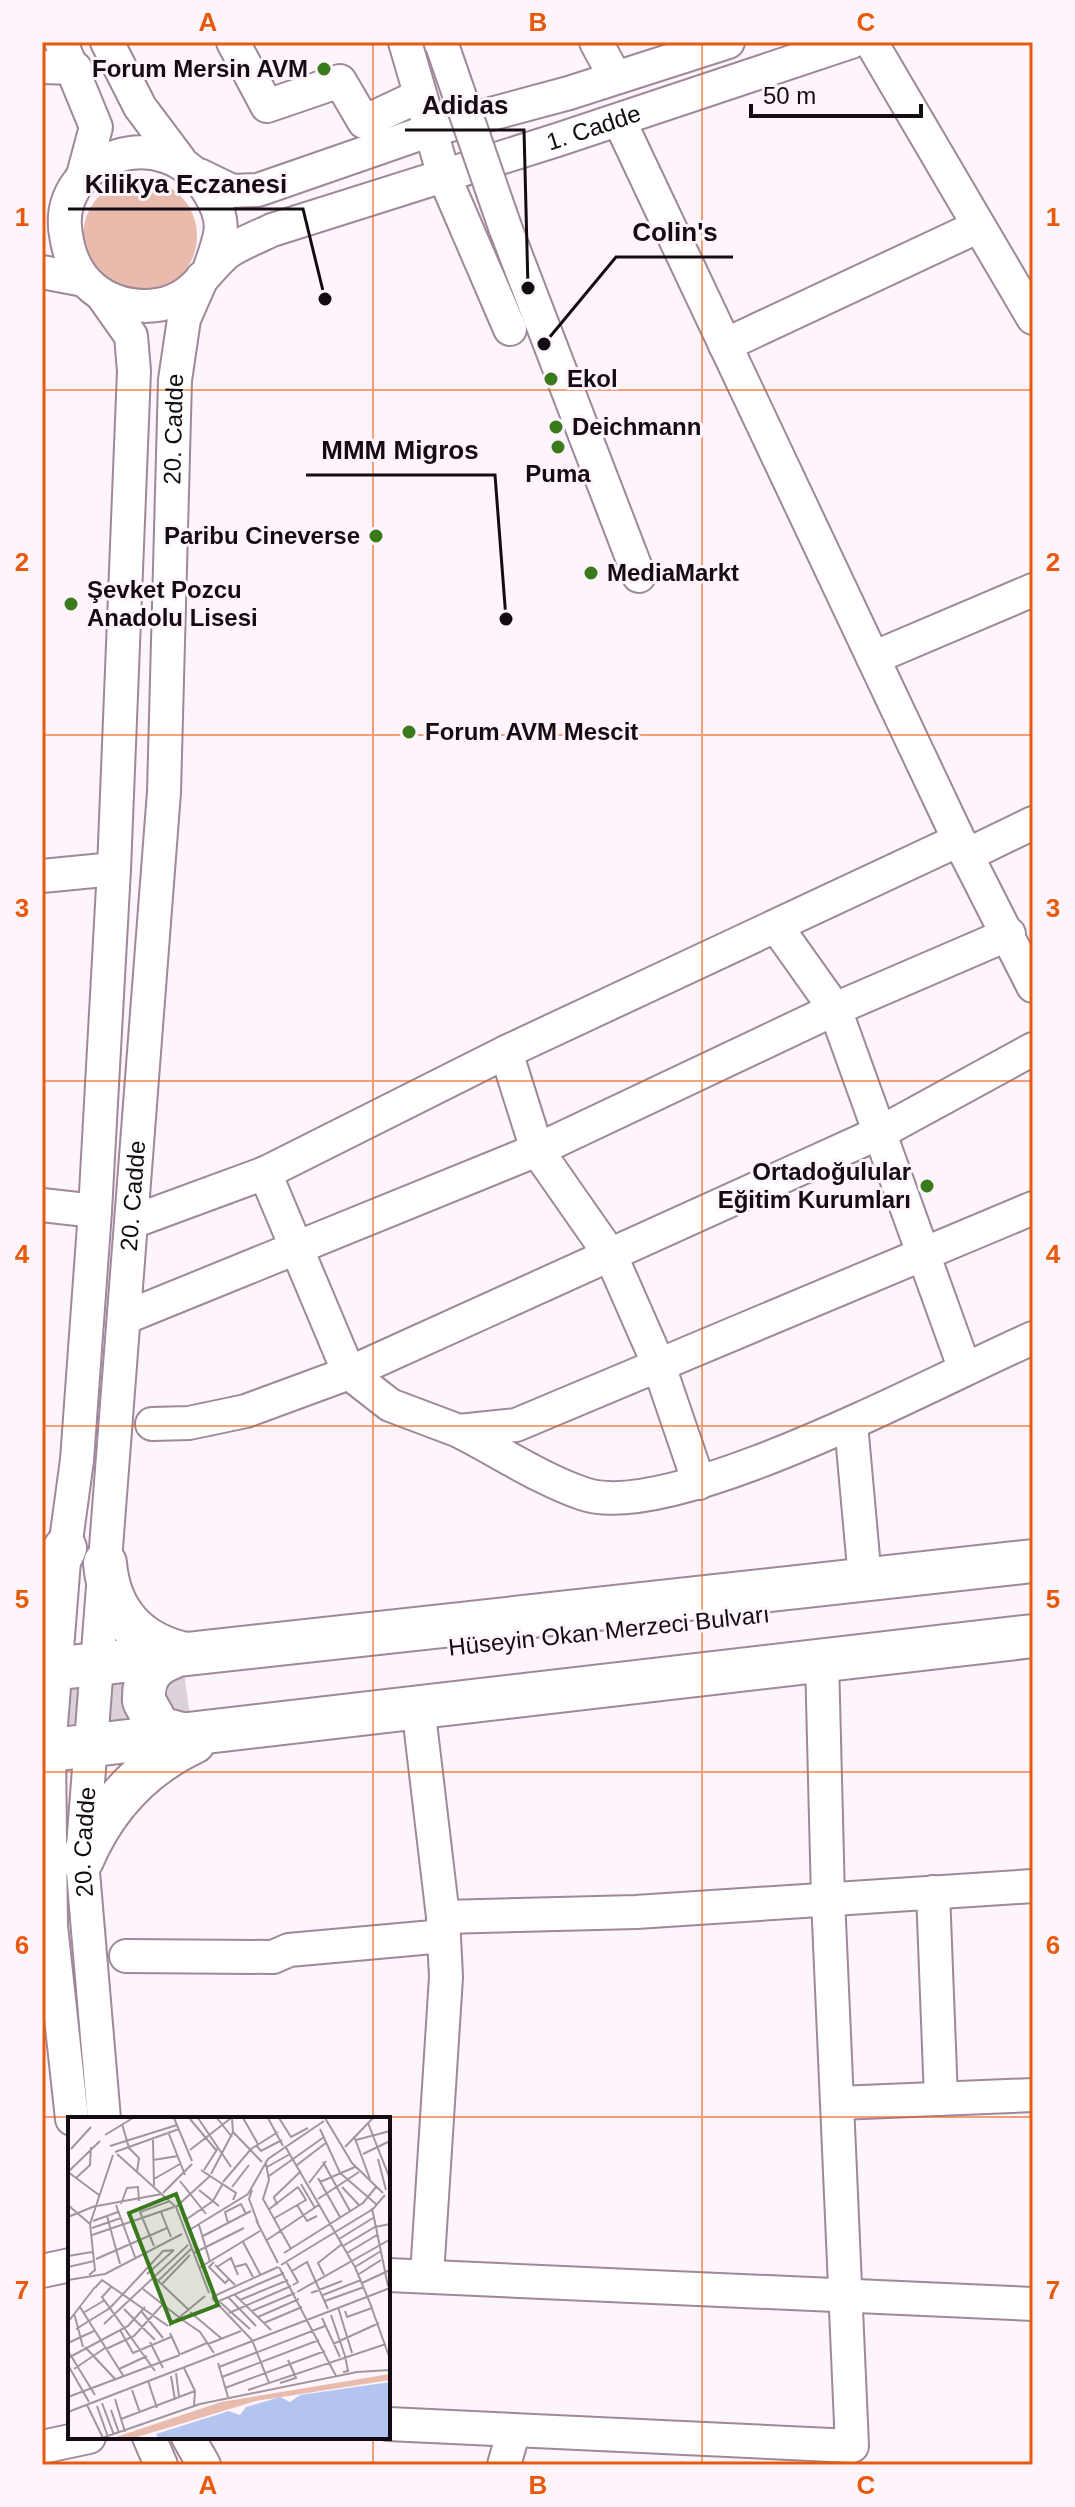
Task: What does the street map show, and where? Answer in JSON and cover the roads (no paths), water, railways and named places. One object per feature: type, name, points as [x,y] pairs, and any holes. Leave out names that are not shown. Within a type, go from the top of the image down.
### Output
[{"type":"main road","points":[[42,1595],[65,1548]]},
{"type":"main road","points":[[46,1750],[91,1746],[193,1695],[1033,1561]]},
{"type":"main road","points":[[58,1856],[107,1813],[143,1773],[179,1749],[193,1695],[168,1650],[137,1633],[116,1607],[105,1563]]},
{"type":"main road","name":"Hüseyin Okan Merzeci Bulvarı","points":[[193,1695],[1033,1582]]},
{"type":"main road","name":"Hüseyin Okan Merzeci Bulvarı","points":[[193,1695],[657,1654],[1033,1614]]},
{"type":"main road","points":[[48,1669],[96,1663],[193,1695],[418,1706],[1033,1636]]},
{"type":"street","points":[[42,272],[93,288],[130,306],[159,305],[192,290],[206,274],[221,232],[218,207],[140,107],[107,42]]},
{"type":"street","points":[[233,42],[267,106],[340,81],[364,122],[419,96]]},
{"type":"street","points":[[405,42],[428,131],[444,176],[510,329]]},
{"type":"street","points":[[596,42],[615,77]]},
{"type":"street","name":"1. Cadde","points":[[189,167],[232,191],[258,190],[428,131],[728,42]]},
{"type":"street","name":"1. Cadde","points":[[206,274],[229,251],[272,230],[619,120],[851,42]]},
{"type":"street","points":[[871,42],[1033,318]]},
{"type":"street","points":[[441,44],[505,227],[639,576]]},
{"type":"street","points":[[42,67],[68,55],[96,127],[64,196],[64,228],[69,255],[93,288]]},
{"type":"street","points":[[619,120],[963,848],[1033,986]]},
{"type":"street","points":[[64,196],[102,162],[127,152],[153,151],[189,167]]},
{"type":"street","points":[[725,345],[977,227]]},
{"type":"street","name":"20. Cadde","points":[[72,2117],[47,1927],[58,1856],[91,1746],[164,792],[175,380],[184,319],[206,274]]},
{"type":"street","name":"20. Cadde","points":[[93,288],[131,336],[134,371],[114,869],[95,1211],[77,1460],[48,1669],[46,1750],[58,1856],[104,2117]]},
{"type":"street","points":[[873,658],[1033,590]]},
{"type":"street","points":[[132,1222],[265,1173],[506,1052],[776,926],[963,848],[1033,823]]},
{"type":"street","points":[[42,876],[114,869]]},
{"type":"street","points":[[776,926],[835,1009],[964,1367]]},
{"type":"street","points":[[124,1318],[537,1150],[835,1009],[1009,934]]},
{"type":"street","points":[[152,1424],[189,1423],[246,1411],[349,1373],[881,1132],[1033,1049]]},
{"type":"street","points":[[506,1052],[537,1150],[611,1256],[658,1363],[699,1483]]},
{"type":"street","points":[[265,1173],[349,1373],[390,1405],[459,1431],[586,1495],[628,1498],[699,1483],[851,1424],[964,1367],[1033,1338]]},
{"type":"street","points":[[42,1205],[95,1211]]},
{"type":"street","points":[[459,1431],[516,1425],[1033,1208]]},
{"type":"street","points":[[851,1424],[863,1557]]},
{"type":"street","points":[[390,2424],[852,2446],[848,2297],[828,1898],[822,1660]]},
{"type":"street","points":[[418,1706],[444,1926],[446,1977],[427,2275]]},
{"type":"street","points":[[126,1956],[273,1957],[289,1950],[444,1926],[1033,1886]]},
{"type":"street","points":[[933,1892],[941,2099]]},
{"type":"street","points":[[838,2103],[1033,2095]]},
{"type":"street","points":[[42,2271],[68,2265]]},
{"type":"street","points":[[390,2275],[1033,2304]]},
{"type":"street","points":[[504,2465],[514,2430]]},
{"type":"street","points":[[42,2447],[80,2439]]},
{"type":"street","points":[[150,2439],[161,2465]]},
{"type":"street","points":[[189,2439],[204,2465]]},
{"type":"tunnel","points":[[42,1696],[185,1679]]},
{"type":"tunnel","points":[[42,1727],[189,1711]]},
{"type":"place","name":"Forum Mersin AVM","points":[[324,69]]},
{"type":"place","name":"Adidas","points":[[528,288]]},
{"type":"place","name":"Kilikya Eczanesi","points":[[325,299]]},
{"type":"place","name":"Colin's","points":[[544,344]]},
{"type":"place","name":"Ekol","points":[[551,379]]},
{"type":"place","name":"Deichmann","points":[[556,427]]},
{"type":"place","name":"Puma","points":[[558,447]]},
{"type":"place","name":"Paribu Cineverse","points":[[376,536]]},
{"type":"place","name":"MediaMarkt","points":[[591,573]]},
{"type":"place","name":"Şevket Pozcu Anadolu Lisesi","points":[[71,604]]},
{"type":"place","name":"MMM Migros","points":[[506,619]]},
{"type":"place","name":"Forum AVM Mescit","points":[[409,732]]},
{"type":"place","name":"Ortadoğulular Eğitim Kurumları","points":[[927,1186]]}]
